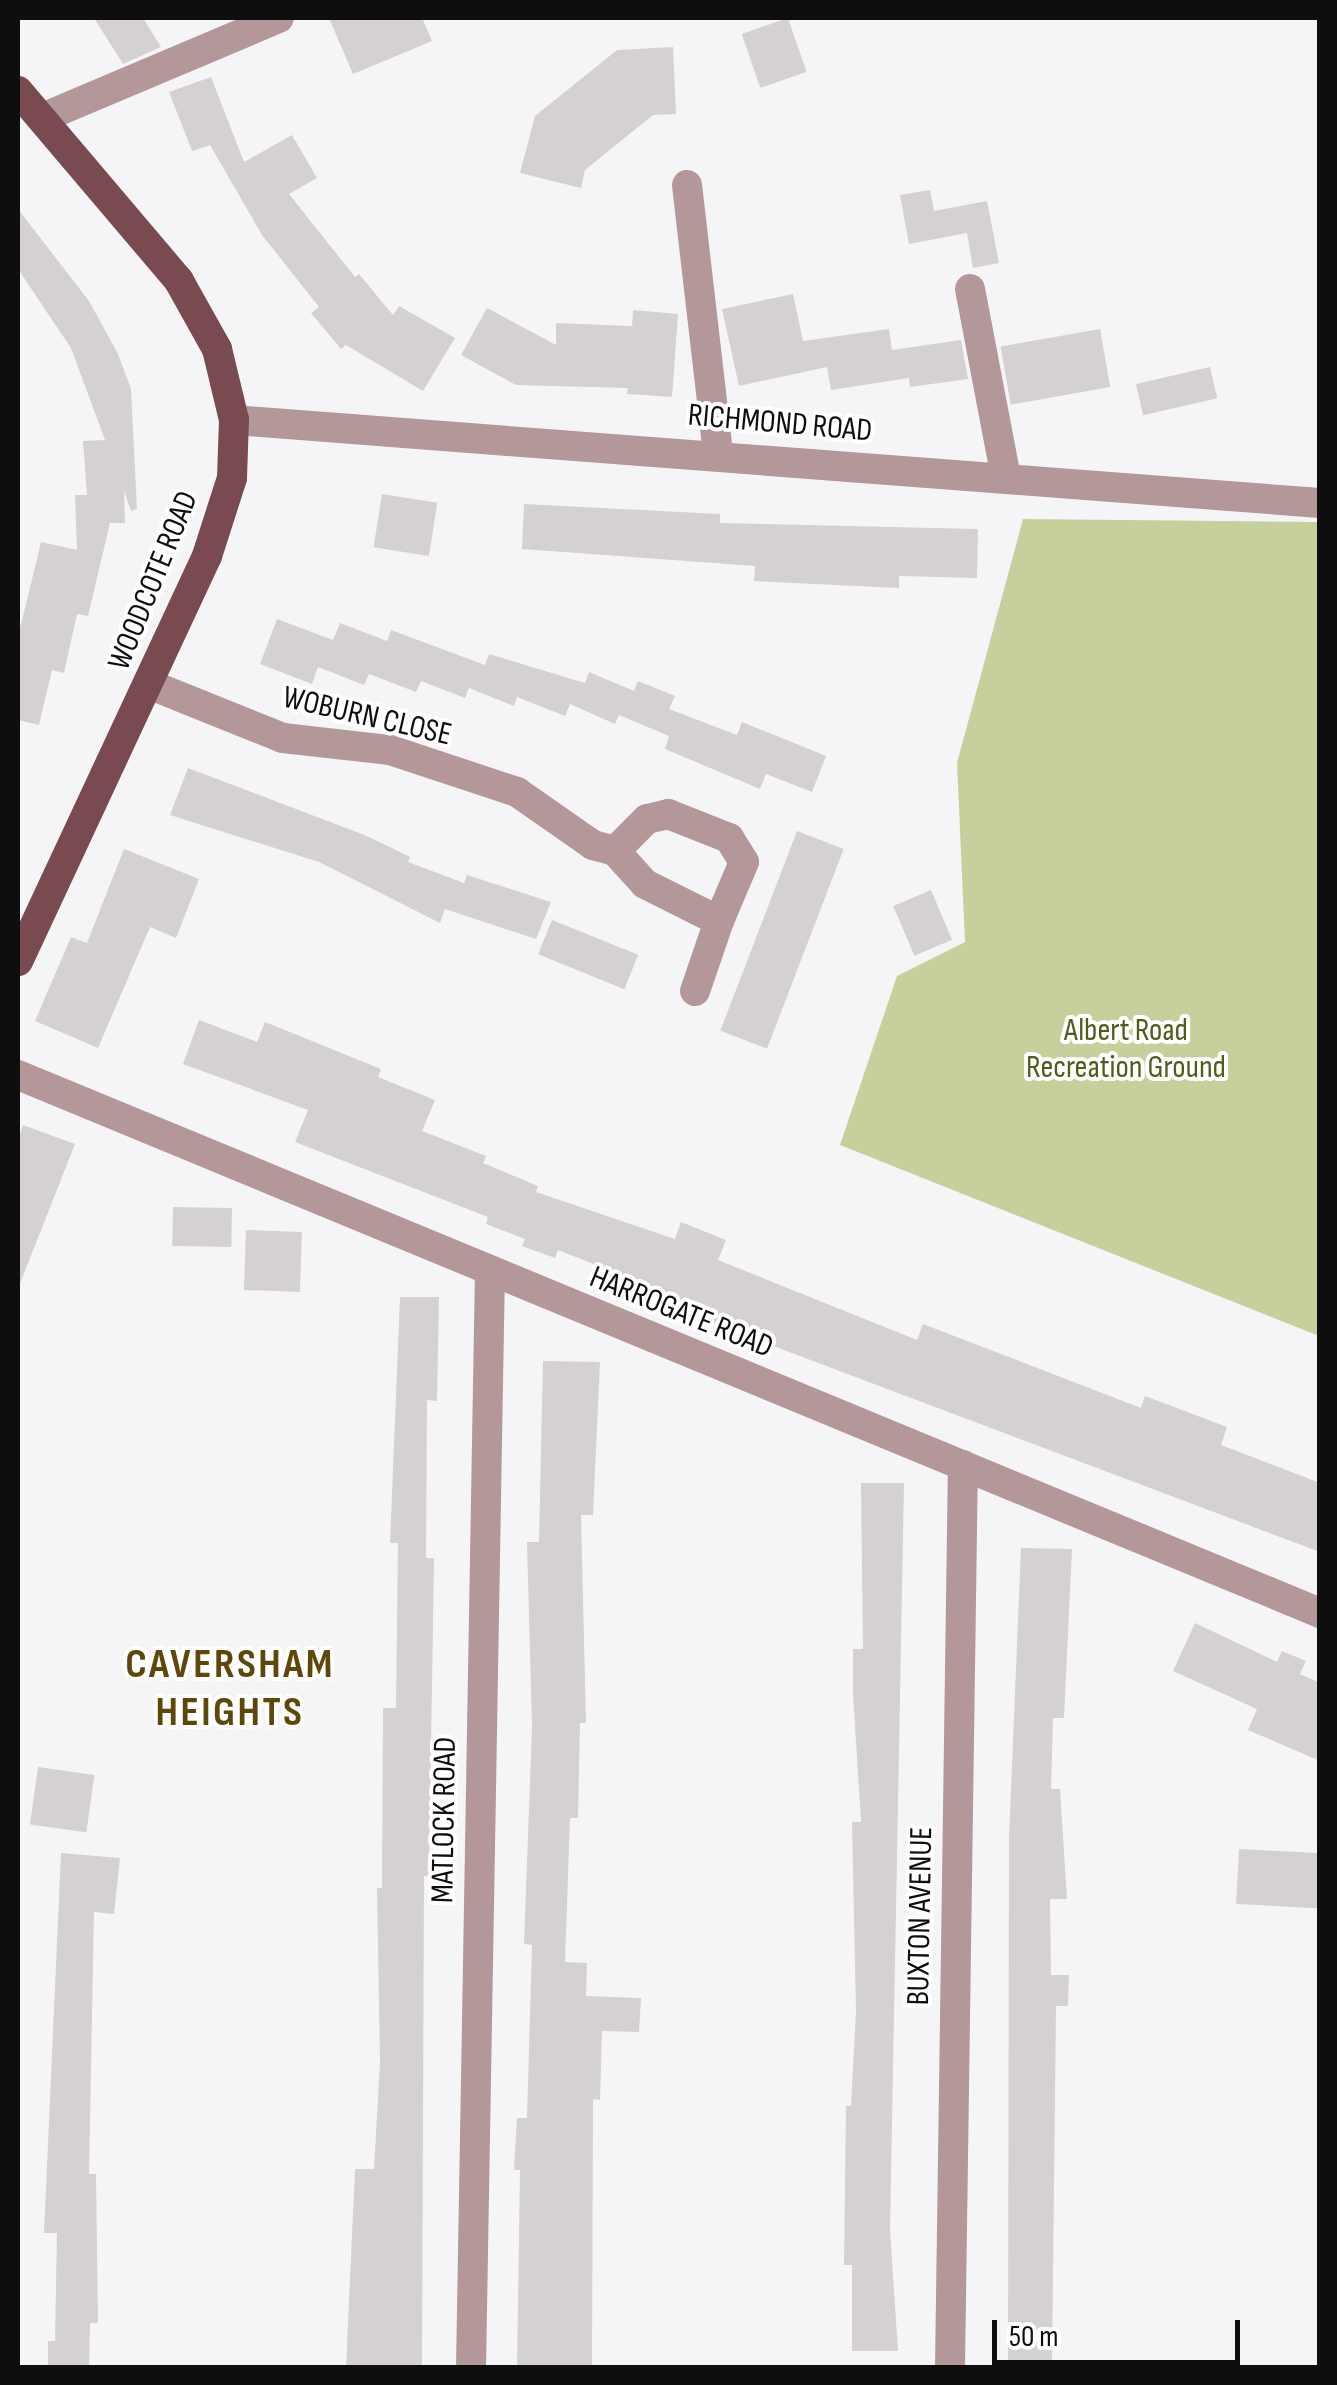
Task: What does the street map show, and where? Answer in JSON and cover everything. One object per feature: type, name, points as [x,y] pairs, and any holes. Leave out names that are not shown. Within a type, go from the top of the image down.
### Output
[{"type":"main road","name":"WOODCOTE ROAD","points":[[18,91],[179,280],[218,348],[234,420],[232,478],[208,556],[152,685],[18,960]]},
{"type":"street","points":[[42,118],[279,18]]},
{"type":"street","points":[[687,185],[718,453]]},
{"type":"street","points":[[970,289],[1006,477]]},
{"type":"street","name":"RICHMOND ROAD","points":[[234,420],[718,453],[1320,503]]},
{"type":"street","name":"WOBURN CLOSE","points":[[152,685],[283,738],[390,750],[517,792],[593,845],[615,850],[644,884],[719,920]]},
{"type":"street","points":[[615,850],[646,818],[668,814],[729,838],[744,862],[695,991]]},
{"type":"street","name":"HARROGATE ROAD","points":[[18,1075],[1320,1613]]},
{"type":"street","name":"MATLOCK ROAD","points":[[471,2368],[490,1273]]},
{"type":"street","name":"BUXTON AVENUE","points":[[950,2368],[963,1465]]},
{"type":"green space","name":"Albert Road Recreation Ground","points":[[1023,519],[1319,522],[1319,1336],[840,1145],[897,976],[965,942],[957,763]]},
{"type":"building","points":[[94,18],[143,18],[161,47],[123,64]]},
{"type":"building","points":[[329,18],[422,18],[432,41],[353,74]]},
{"type":"building","points":[[788,18],[807,72],[760,88],[742,34]]},
{"type":"building","points":[[673,47],[676,114],[653,115],[585,170],[581,188],[520,173],[535,116],[617,50]]},
{"type":"building","points":[[211,77],[244,162],[292,135],[317,178],[289,194],[355,277],[359,274],[393,315],[399,306],[455,338],[423,391],[346,345],[341,349],[311,313],[319,307],[262,235],[210,145],[192,151],[169,92]]},
{"type":"building","points":[[930,190],[934,211],[987,201],[999,263],[973,268],[967,233],[909,244],[900,195]]},
{"type":"building","points":[[18,209],[89,301],[118,354],[131,389],[137,509],[131,511],[124,491],[125,523],[110,523],[88,616],[77,614],[64,673],[52,670],[39,725],[18,720],[18,637],[41,542],[77,550],[75,495],[87,495],[83,441],[105,440],[71,348],[18,269]]},
{"type":"building","points":[[793,294],[803,341],[889,329],[892,350],[961,340],[968,379],[910,387],[909,378],[831,390],[827,367],[739,386],[722,309]]},
{"type":"building","points":[[487,308],[556,345],[556,323],[632,326],[633,310],[678,314],[672,397],[627,394],[628,388],[516,385],[461,355]]},
{"type":"building","points":[[1100,329],[1110,387],[1011,405],[1001,347]]},
{"type":"building","points":[[1210,367],[1217,398],[1143,415],[1136,384]]},
{"type":"building","points":[[382,494],[437,503],[429,556],[374,547]]},
{"type":"building","points":[[524,504],[720,514],[720,523],[978,529],[977,578],[899,576],[899,588],[754,581],[755,566],[522,549]]},
{"type":"building","points":[[277,619],[333,640],[340,623],[387,641],[391,630],[485,665],[489,654],[585,683],[589,672],[634,691],[638,681],[675,696],[669,709],[737,735],[742,722],[826,756],[812,792],[766,774],[760,789],[665,749],[669,736],[619,715],[615,724],[570,704],[565,716],[517,697],[514,706],[469,688],[465,698],[421,681],[416,692],[369,674],[364,685],[318,667],[312,684],[260,664]]},
{"type":"building","points":[[188,768],[367,836],[410,857],[408,862],[464,883],[467,875],[551,902],[536,939],[445,909],[440,923],[319,862],[170,815]]},
{"type":"building","points":[[797,831],[844,849],[767,1049],[720,1031]]},
{"type":"building","points":[[124,849],[199,879],[176,938],[150,927],[98,1048],[35,1021],[71,937],[87,943]]},
{"type":"building","points":[[931,890],[952,940],[914,956],[893,906]]},
{"type":"building","points":[[552,920],[638,955],[624,989],[538,954]]},
{"type":"building","points":[[199,1020],[257,1042],[265,1022],[381,1069],[378,1077],[435,1100],[422,1131],[486,1156],[483,1163],[538,1186],[536,1192],[675,1239],[681,1222],[726,1240],[718,1260],[917,1340],[923,1324],[1141,1408],[1145,1396],[1227,1427],[1221,1445],[1320,1483],[1320,1552],[651,1300],[655,1288],[558,1250],[555,1258],[522,1246],[525,1239],[486,1224],[488,1217],[295,1142],[308,1110],[183,1064]]},
{"type":"building","points":[[23,1125],[75,1144],[19,1286],[18,1140]]},
{"type":"building","points":[[173,1207],[232,1208],[231,1247],[172,1246]]},
{"type":"building","points":[[246,1230],[302,1232],[300,1292],[244,1290]]},
{"type":"building","points":[[400,1297],[439,1297],[437,1401],[427,1400],[426,1558],[434,1558],[429,1876],[424,1876],[422,2368],[346,2368],[355,2169],[374,2169],[380,2063],[377,1888],[382,1888],[383,1708],[396,1708],[398,1543],[390,1543]]},
{"type":"building","points":[[543,1361],[600,1362],[593,1515],[581,1515],[586,1723],[580,1723],[578,1818],[570,1818],[565,1962],[587,1963],[586,1996],[641,1998],[639,2032],[602,2031],[600,2100],[593,2099],[592,2368],[517,2368],[520,2170],[514,2170],[517,2118],[527,2118],[532,1945],[524,1944],[532,1727],[527,1542],[539,1542]]},
{"type":"building","points":[[861,1483],[904,1483],[890,2230],[898,2351],[852,2351],[852,2265],[844,2265],[846,2106],[851,2106],[856,2012],[852,1822],[861,1822],[853,1649],[863,1649]]},
{"type":"building","points":[[1021,1548],[1072,1549],[1064,1718],[1053,1718],[1051,1789],[1060,1789],[1067,1899],[1050,1899],[1051,1975],[1069,1975],[1068,2006],[1056,2006],[1052,2368],[1008,2368],[1009,1838]]},
{"type":"building","points":[[1195,1623],[1277,1662],[1282,1651],[1306,1661],[1300,1674],[1320,1683],[1320,1761],[1248,1730],[1257,1709],[1173,1671]]},
{"type":"building","points":[[38,1767],[94,1775],[86,1832],[30,1824]]},
{"type":"building","points":[[1239,1849],[1320,1853],[1317,1908],[1236,1904]]},
{"type":"building","points":[[61,1853],[120,1858],[114,1914],[94,1912],[89,2174],[96,2174],[98,2323],[90,2323],[89,2368],[48,2368],[48,2341],[55,2341],[57,2233],[44,2233]]},
{"type":"district","name":"CAVERSHAM HEIGHTS","points":[[230,1689]]}]
